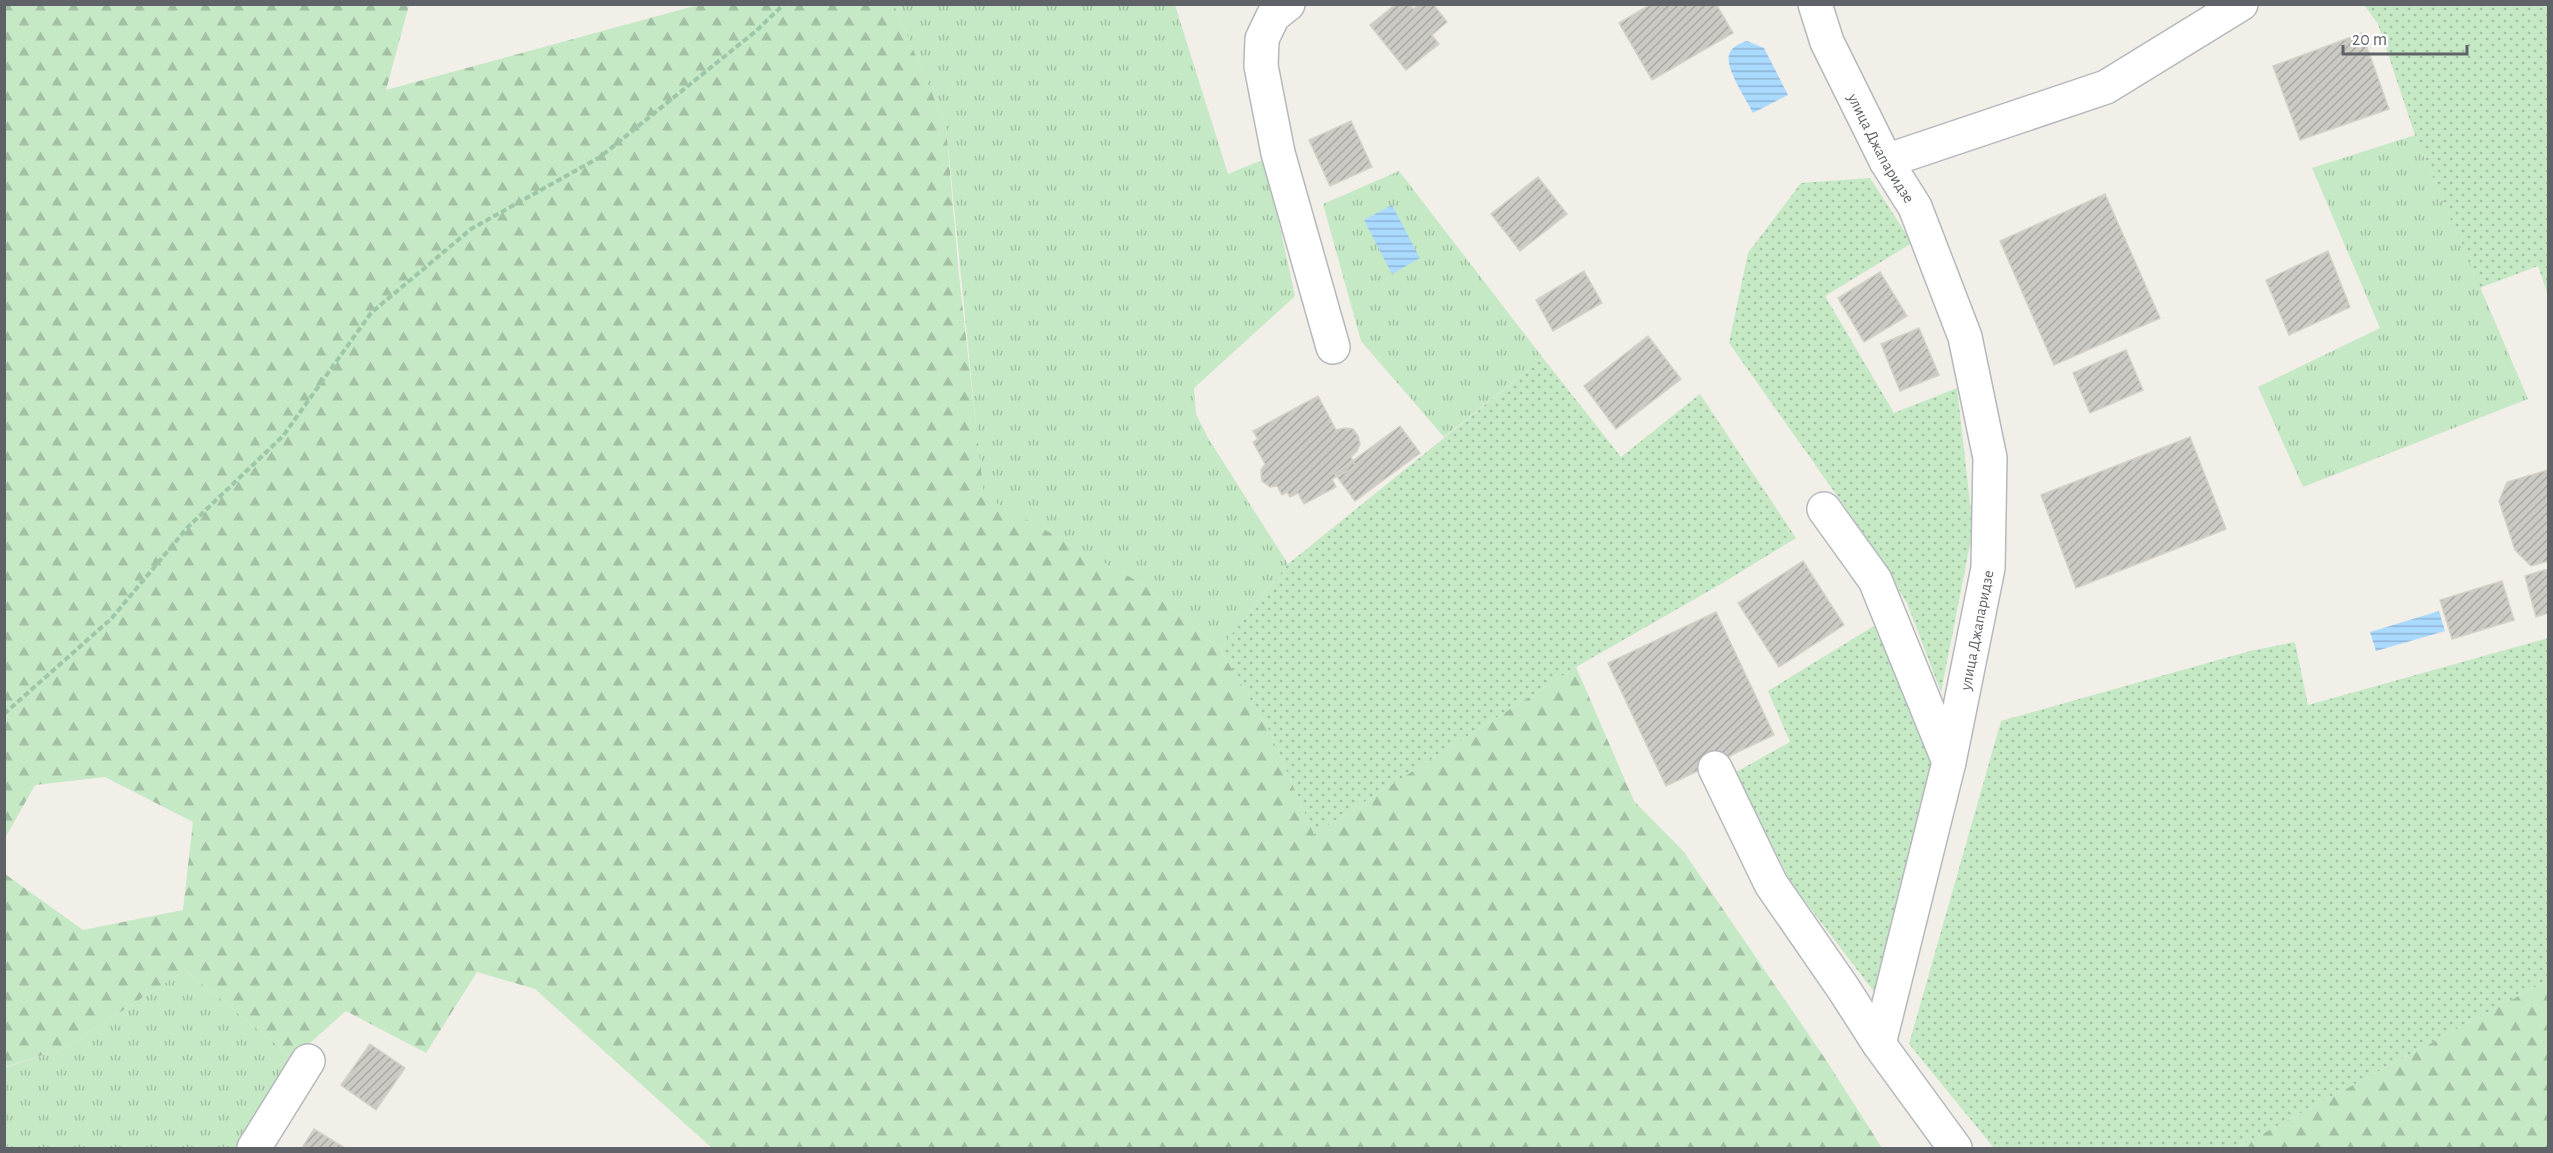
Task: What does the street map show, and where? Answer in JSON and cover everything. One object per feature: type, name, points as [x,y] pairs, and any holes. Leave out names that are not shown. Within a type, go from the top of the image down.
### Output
[{"type":"street","name":"улица Джапаридзе","points":[[1815,4],[1827,42],[1886,160],[1914,207],[1965,337],[1990,458],[1988,568],[1949,762],[1879,1044]]},
{"type":"street","points":[[1886,160],[2106,87],[2241,4]]},
{"type":"street","points":[[1273,8],[1262,39],[1260,66],[1278,153],[1333,347]]},
{"type":"street","points":[[1824,509],[1875,580],[1949,762]]},
{"type":"street","points":[[1715,768],[1771,884],[1879,1044],[1955,1149]]},
{"type":"street","points":[[254,1149],[308,1061]]},
{"type":"path","points":[[4,714],[111,619],[187,528],[283,436],[371,313],[471,229],[600,157],[756,31],[784,4]]},
{"type":"green space","points":[[5,5],[409,5],[386,90],[698,5],[894,5],[946,126],[959,276],[984,496],[1146,586],[1220,649],[1268,728],[1314,834],[1576,667],[1634,801],[1684,852],[1828,1063],[1882,1148],[712,1148],[535,989],[477,972],[426,1053],[346,1011],[293,1058],[185,970],[65,1048],[5,1067],[5,874],[83,930],[183,910],[193,822],[105,777],[35,785],[5,838]]},
{"type":"green space","points":[[894,5],[1175,5],[1228,174],[1265,159],[1295,296],[1194,388],[1196,414],[1208,438],[1288,564],[1220,649],[1146,586],[983,496],[946,126]]},
{"type":"green space","points":[[2364,5],[2548,5],[2548,295],[2538,266],[2480,288],[2415,135],[2378,24]]},
{"type":"green space","points":[[2415,135],[2528,399],[2303,487],[2258,387],[2380,328],[2312,168]]},
{"type":"green space","points":[[1399,171],[1543,358],[1444,437],[1361,341],[1323,204]]},
{"type":"green space","points":[[1870,178],[1912,243],[1825,296],[1894,413],[1957,388],[1973,529],[1941,692],[1907,603],[1850,514],[1729,343],[1748,253],[1801,183]]},
{"type":"green space","points":[[1543,358],[1621,457],[1700,394],[1796,538],[1576,667],[1314,834],[1268,728],[1220,649],[1288,564]]},
{"type":"green space","points":[[1874,626],[1935,764],[1878,997],[1791,883],[1736,772],[1790,742],[1768,691]]},
{"type":"green space","points":[[2548,638],[2548,980],[2236,1148],[1994,1148],[1909,1044],[2001,721],[2250,651],[2295,642],[2308,705]]},
{"type":"green space","points":[[185,970],[293,1058],[235,1148],[5,1148],[4,1068],[65,1048]]},
{"type":"green space","points":[[2548,980],[2548,1148],[2236,1148]]},
{"type":"water","points":[[1747,41],[1764,48],[1788,95],[1753,113],[1733,76],[1729,61],[1732,50]]},
{"type":"water","points":[[1392,205],[1420,258],[1392,274],[1364,220]]},
{"type":"water","points":[[2439,611],[2445,631],[2376,651],[2370,632]]},
{"type":"building","points":[[1396,4],[1409,4],[1413,9],[1420,4],[1433,4],[1447,22],[1432,35],[1439,44],[1406,70],[1370,25]]},
{"type":"building","points":[[1651,4],[1716,4],[1733,33],[1652,80],[1619,23]]},
{"type":"building","points":[[2362,33],[2389,109],[2300,140],[2273,66]]},
{"type":"building","points":[[1351,121],[1372,167],[1330,186],[1309,140]]},
{"type":"building","points":[[1538,177],[1567,214],[1520,251],[1491,214]]},
{"type":"building","points":[[2105,194],[2160,318],[2054,365],[2000,241]]},
{"type":"building","points":[[2328,251],[2350,307],[2289,335],[2266,280]]},
{"type":"building","points":[[1584,271],[1602,303],[1553,331],[1536,300]]},
{"type":"building","points":[[1880,272],[1907,316],[1864,342],[1838,298]]},
{"type":"building","points":[[1919,328],[1939,375],[1900,391],[1881,344]]},
{"type":"building","points":[[1648,336],[1681,379],[1616,429],[1584,386]]},
{"type":"building","points":[[2126,350],[2143,390],[2090,413],[2073,373]]},
{"type":"building","points":[[1318,396],[1336,430],[1353,429],[1360,444],[1351,457],[1356,467],[1332,479],[1336,487],[1304,504],[1298,493],[1290,497],[1287,492],[1282,495],[1277,486],[1270,487],[1262,481],[1261,470],[1265,464],[1253,442],[1258,439],[1253,431]]},
{"type":"building","points":[[1400,426],[1420,453],[1355,501],[1335,474]]},
{"type":"building","points":[[2190,437],[2226,529],[2076,588],[2041,495]]},
{"type":"building","points":[[2548,470],[2548,561],[2531,566],[2515,550],[2499,501],[2507,482]]},
{"type":"building","points":[[1803,561],[1844,625],[1779,667],[1738,603]]},
{"type":"building","points":[[2548,569],[2548,613],[2536,617],[2525,576]]},
{"type":"building","points":[[2502,581],[2514,620],[2452,639],[2440,600]]},
{"type":"building","points":[[1716,612],[1774,735],[1666,786],[1608,663]]},
{"type":"building","points":[[370,1044],[405,1068],[376,1110],[341,1085]]},
{"type":"building","points":[[314,1129],[345,1148],[302,1148]]}]
